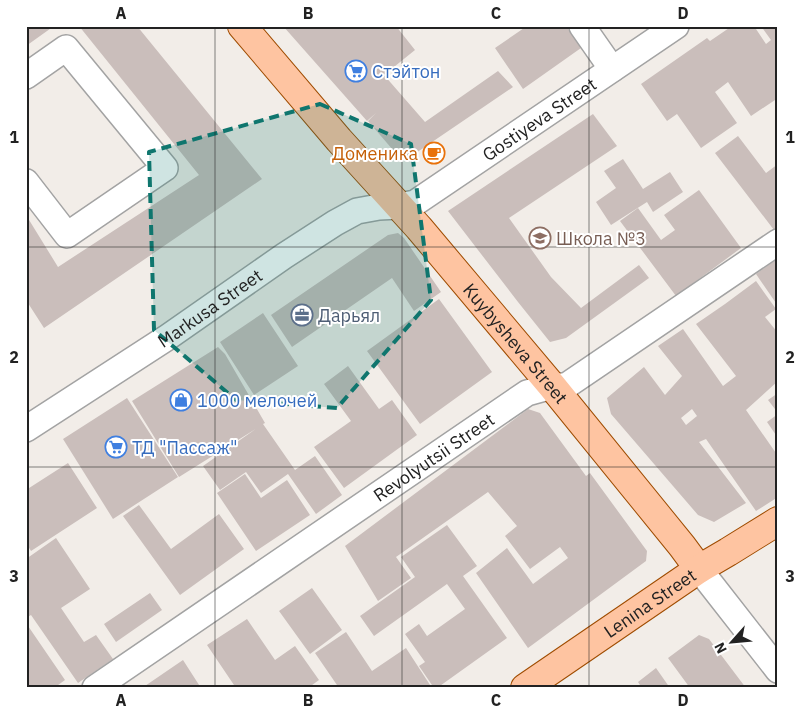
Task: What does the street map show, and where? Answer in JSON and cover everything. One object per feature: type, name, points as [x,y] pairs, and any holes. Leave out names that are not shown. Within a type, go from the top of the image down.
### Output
[{"type":"main road","name":"Kuybysheva Street","points":[[242,26],[399,206],[552,386],[699,569]]},
{"type":"main road","name":"Lenina Street","points":[[525,688],[699,569],[778,521]]},
{"type":"street","points":[[582,26],[612,69]]},
{"type":"street","name":"Gostiyeva Street","points":[[399,206],[415,203],[676,26]]},
{"type":"street","points":[[26,76],[66,48],[165,168],[67,235],[26,182]]},
{"type":"street","name":"Markusa Street","points":[[26,428],[168,338],[284,256],[335,223],[357,211],[399,206]]},
{"type":"street","name":"Revolyutsii Street","points":[[95,688],[527,393],[552,386],[566,386],[778,242]]},
{"type":"street","name":"Kuybysheva Street","points":[[699,569],[778,670]]},
{"type":"highlighted area","points":[[320,104],[411,144],[431,300],[337,408],[236,400],[154,330],[149,152]]},
{"type":"building","points":[[26,26],[54,26],[26,46]]},
{"type":"building","points":[[79,26],[137,26],[262,179],[44,328],[26,300],[26,215],[58,267],[199,175]]},
{"type":"building","points":[[283,26],[396,26],[415,50],[384,75],[425,122],[498,71],[513,87],[413,155],[399,157],[368,121],[376,113],[367,121]]},
{"type":"building","points":[[527,26],[566,26],[581,48],[523,89],[495,48]]},
{"type":"building","points":[[732,26],[754,26],[766,44],[771,40],[761,26],[778,26],[778,98],[751,116],[728,82],[715,92],[737,123],[701,148],[677,114],[667,121],[641,84],[707,38],[710,41]]},
{"type":"building","points":[[593,114],[617,146],[509,218],[551,277],[581,308],[639,265],[649,278],[566,338],[550,342],[448,211]]},
{"type":"building","points":[[738,136],[766,173],[778,164],[778,227],[774,230],[715,153]]},
{"type":"building","points":[[623,159],[643,189],[670,172],[683,192],[653,212],[647,202],[611,225],[596,202],[616,188],[604,171]]},
{"type":"building","points":[[699,190],[741,248],[676,296],[620,221],[638,208],[661,240],[675,230],[664,215]]},
{"type":"building","points":[[398,233],[404,238],[441,292],[414,311],[392,278],[292,347],[271,315],[388,235]]},
{"type":"building","points":[[778,258],[778,306],[756,274]]},
{"type":"building","points":[[756,281],[776,309],[765,317],[778,333],[778,381],[746,410],[778,456],[778,497],[756,511],[706,439],[699,442],[746,503],[714,522],[698,515],[611,414],[607,398],[644,367],[665,395],[682,376],[658,346],[683,329],[723,386],[736,376],[696,324]],"holes":[[[692,409],[697,416],[686,425],[681,418]]]},
{"type":"building","points":[[439,299],[492,372],[420,424],[367,351]]},
{"type":"building","points":[[263,313],[298,366],[254,395],[220,342]]},
{"type":"building","points":[[218,347],[225,354],[265,423],[263,424],[295,470],[315,456],[342,495],[316,514],[288,474],[261,493],[246,472],[220,490],[203,466],[257,428],[179,477],[132,401]]},
{"type":"building","points":[[348,366],[379,409],[392,400],[417,435],[344,488],[314,447],[351,421],[324,384]]},
{"type":"building","points":[[778,393],[778,413],[768,400]]},
{"type":"building","points":[[127,398],[178,477],[113,519],[63,439]]},
{"type":"building","points":[[528,409],[540,413],[586,476],[590,473],[647,551],[646,561],[528,648],[476,573],[507,548],[533,584],[568,558],[560,547],[530,569],[505,536],[517,526],[488,492],[396,557],[411,578],[378,601],[345,546]]},
{"type":"building","points":[[778,414],[778,438],[767,422]]},
{"type":"building","points":[[68,463],[97,508],[31,551],[26,543],[26,490]]},
{"type":"building","points":[[245,474],[261,498],[287,480],[310,515],[256,551],[217,493]]},
{"type":"building","points":[[139,505],[171,549],[219,514],[244,549],[180,595],[123,516]]},
{"type":"building","points":[[447,525],[477,566],[463,576],[507,638],[437,688],[434,688],[419,666],[425,662],[405,634],[419,624],[427,636],[465,609],[447,584],[374,636],[360,616],[415,577],[401,557]]},
{"type":"building","points":[[56,538],[90,589],[61,608],[84,642],[96,635],[113,659],[78,683],[31,615],[26,618],[26,559]]},
{"type":"building","points":[[312,588],[342,630],[310,654],[279,611]]},
{"type":"building","points":[[150,593],[162,610],[116,642],[104,624]]},
{"type":"building","points":[[247,619],[275,660],[295,646],[319,680],[308,688],[236,688],[207,645]]},
{"type":"building","points":[[26,623],[65,680],[54,688],[26,688]]},
{"type":"building","points":[[346,632],[372,671],[406,648],[432,688],[339,688],[315,653]]},
{"type":"building","points":[[699,635],[709,639],[746,688],[690,688],[668,658]]},
{"type":"building","points":[[183,660],[201,688],[142,688]]},
{"type":"building","points":[[656,668],[670,688],[642,688],[638,682]]},
{"type":"place","name":"Стэйтон","points":[[356,71]]},
{"type":"place","name":"Доменика","points":[[434,153]]},
{"type":"place","name":"Школа №3","points":[[540,238]]},
{"type":"place","name":"Дарьял","points":[[302,315]]},
{"type":"place","name":"1000 мелочей","points":[[181,400]]},
{"type":"place","name":"ТД \"Пассаж\"","points":[[116,447]]}]
